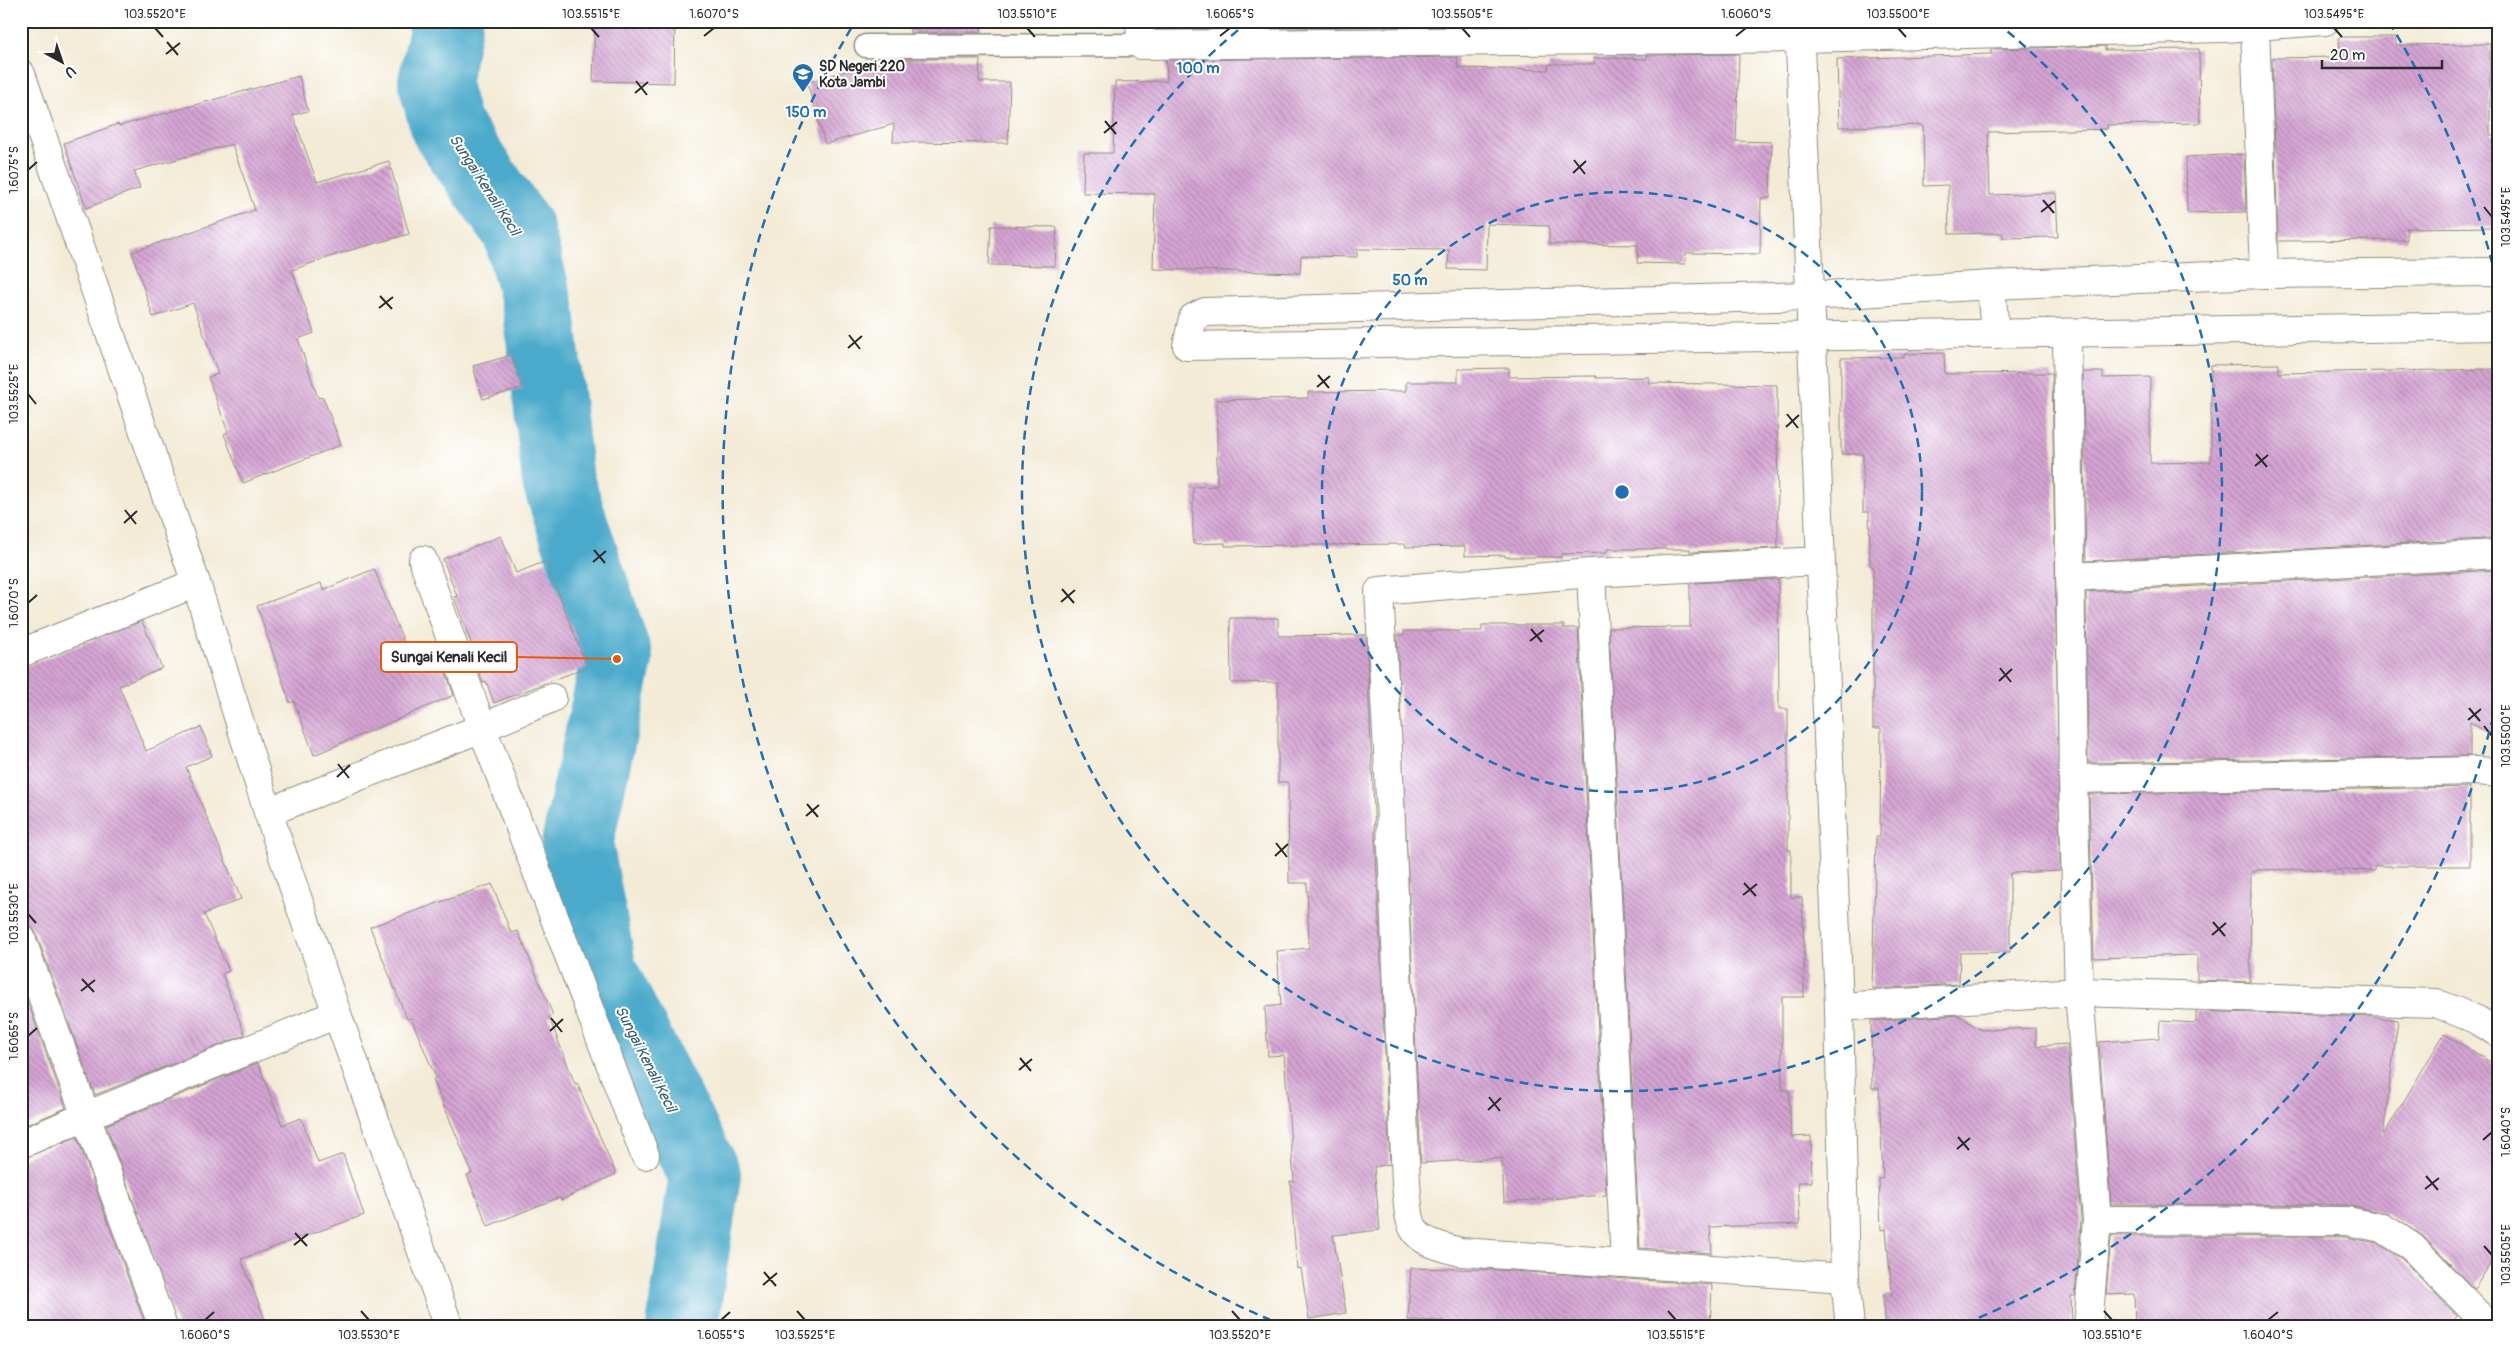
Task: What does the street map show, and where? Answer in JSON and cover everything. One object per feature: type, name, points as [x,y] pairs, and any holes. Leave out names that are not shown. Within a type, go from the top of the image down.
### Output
[{"type":"street","points":[[1141,33],[1800,30],[2325,21]]},
{"type":"street","points":[[2255,23],[2264,274]]},
{"type":"street","points":[[1800,30],[1839,1007],[1845,1278],[1850,1327]]},
{"type":"street","points":[[21,74],[196,583],[268,812],[337,1014],[449,1327]]},
{"type":"street","points":[[2499,272],[2264,274],[1990,285],[1810,296],[1205,312],[1193,318],[1187,346],[2499,326]]},
{"type":"street","points":[[1990,285],[1995,334]]},
{"type":"street","points":[[2067,334],[2073,779],[2079,992],[2097,1220],[2088,1327]]},
{"type":"street","points":[[2070,577],[2499,554]]},
{"type":"street","points":[[423,560],[482,728],[645,1155]]},
{"type":"street","points":[[1820,561],[1591,573],[1379,590],[1389,761],[1406,1182],[1411,1227],[1416,1235],[1431,1245],[1461,1252],[1845,1278]]},
{"type":"street","points":[[1591,573],[1624,1263]]},
{"type":"street","points":[[21,653],[196,583]]},
{"type":"street","points":[[268,812],[482,728],[552,698]]},
{"type":"street","points":[[2073,779],[2478,771],[2499,774]]},
{"type":"street","points":[[21,938],[163,1327]]},
{"type":"street","points":[[1839,1007],[2079,992],[2436,1003],[2477,1020],[2499,1033]]},
{"type":"street","points":[[21,1144],[337,1014]]},
{"type":"street","points":[[2097,1220],[2347,1221],[2383,1228],[2412,1247],[2493,1319]]},
{"type":"lane","points":[[866,46],[1141,33]]},
{"type":"building","points":[[595,21],[675,21],[674,83],[593,81]]},
{"type":"building","points":[[910,21],[981,21],[981,32],[910,33]]},
{"type":"building","points":[[1164,21],[1456,21],[1456,26],[1165,29]]},
{"type":"building","points":[[2339,37],[2396,37],[2396,45],[2490,44],[2490,135],[2499,135],[2499,227],[2407,228],[2407,240],[2278,241],[2272,58],[2340,57]]},
{"type":"building","points":[[2105,46],[2105,50],[2199,49],[2200,123],[2107,125],[2107,129],[1988,132],[1990,195],[2056,193],[2058,237],[2003,238],[2003,233],[1949,234],[1948,185],[1924,186],[1923,125],[1839,127],[1837,59],[1991,54],[1991,49]]},
{"type":"building","points":[[1739,54],[1736,141],[1772,142],[1770,198],[1761,198],[1760,254],[1686,253],[1685,264],[1637,263],[1638,245],[1549,244],[1549,226],[1487,224],[1486,270],[1448,269],[1449,250],[1357,249],[1357,257],[1301,256],[1300,273],[1153,269],[1155,194],[1083,193],[1084,153],[1113,153],[1115,82],[1167,81],[1166,60],[1457,57],[1458,68],[1548,70],[1549,64],[1594,64],[1594,58],[1647,59],[1647,55]]},
{"type":"building","points":[[889,59],[980,59],[979,82],[1010,82],[1008,143],[893,142],[894,124],[825,144],[807,82]]},
{"type":"building","points":[[299,76],[308,111],[293,115],[317,182],[389,161],[409,234],[344,252],[292,270],[314,333],[298,339],[318,398],[323,397],[341,445],[243,483],[224,434],[228,432],[208,377],[218,374],[193,303],[153,317],[132,252],[255,210],[232,144],[134,171],[140,188],[86,208],[64,143],[118,124],[119,126]]},
{"type":"building","points":[[2244,154],[2246,212],[2187,213],[2186,157]]},
{"type":"building","points":[[991,226],[1057,227],[1055,266],[989,265]]},
{"type":"building","points":[[1944,353],[1945,374],[2052,373],[2060,871],[2010,873],[2010,952],[1960,953],[1959,984],[1872,989],[1876,837],[1880,837],[1881,728],[1873,728],[1873,566],[1870,566],[1869,512],[1863,512],[1863,454],[1841,454],[1841,358],[1904,357],[1904,354]]},
{"type":"building","points":[[512,355],[522,388],[483,399],[473,366]]},
{"type":"building","points":[[2279,364],[2279,373],[2499,369],[2499,538],[2086,561],[2083,372],[2103,372],[2103,378],[2150,377],[2150,463],[2211,462],[2211,365]]},
{"type":"building","points":[[1509,368],[1509,377],[1649,377],[1649,383],[1777,385],[1778,548],[1690,552],[1690,549],[1607,549],[1607,553],[1561,554],[1561,557],[1505,557],[1505,555],[1465,556],[1465,546],[1405,547],[1405,544],[1225,546],[1225,543],[1193,544],[1193,487],[1217,486],[1217,400],[1308,398],[1308,392],[1406,391],[1406,382],[1458,382],[1458,369]]},
{"type":"building","points":[[501,536],[516,573],[546,561],[587,667],[494,703],[486,681],[483,683],[469,644],[471,643],[454,597],[457,596],[443,559]]},
{"type":"building","points":[[374,569],[414,667],[440,656],[454,695],[314,755],[294,701],[290,703],[257,606],[321,583],[323,590]]},
{"type":"building","points":[[2499,570],[2499,740],[2470,722],[2470,756],[2088,763],[2086,592]]},
{"type":"building","points":[[1778,579],[1779,709],[1788,709],[1788,850],[1791,850],[1791,897],[1802,897],[1804,947],[1804,997],[1782,997],[1782,1090],[1789,1090],[1791,1137],[1811,1136],[1812,1182],[1798,1182],[1800,1224],[1710,1227],[1712,1253],[1640,1248],[1609,628],[1690,627],[1690,583]]},
{"type":"building","points":[[1230,618],[1278,618],[1278,636],[1366,635],[1390,1164],[1374,1167],[1380,1230],[1333,1235],[1346,1313],[1309,1319],[1301,1268],[1297,1269],[1290,1181],[1294,1181],[1284,1055],[1268,1056],[1265,1007],[1281,1005],[1277,951],[1309,948],[1307,883],[1289,883],[1288,782],[1278,782],[1278,682],[1231,683]]},
{"type":"building","points":[[142,621],[162,668],[119,686],[146,751],[201,727],[212,756],[186,767],[241,899],[204,914],[229,971],[222,974],[245,1035],[95,1095],[36,933],[31,926],[21,923],[21,668]]},
{"type":"building","points":[[1482,625],[1564,625],[1564,628],[1578,628],[1606,1195],[1504,1202],[1502,1158],[1421,1163],[1397,635],[1404,635],[1404,631],[1482,631]]},
{"type":"building","points":[[2470,787],[2470,866],[2375,866],[2375,871],[2306,869],[2256,870],[2256,872],[2251,872],[2250,982],[2197,980],[2197,955],[2094,958],[2089,794]]},
{"type":"building","points":[[492,884],[511,933],[518,931],[553,1015],[549,1017],[575,1084],[577,1083],[616,1174],[561,1200],[560,1197],[488,1226],[467,1175],[472,1173],[433,1079],[436,1078],[411,1018],[407,1019],[370,927]]},
{"type":"building","points":[[21,984],[66,1108],[21,1127]]},
{"type":"building","points":[[2196,1011],[2371,1017],[2398,1020],[2383,1136],[2444,1034],[2499,1067],[2499,1251],[2474,1289],[2423,1236],[2386,1213],[2347,1205],[2111,1204],[2099,1042],[2159,1038],[2160,1021],[2196,1023]]},
{"type":"building","points":[[1958,1015],[1981,1030],[2036,1028],[2036,1046],[2067,1044],[2081,1220],[2075,1296],[2071,1296],[2072,1327],[1886,1327],[1883,1296],[1892,1295],[1886,1229],[1881,1230],[1879,1179],[1883,1178],[1879,1088],[1872,1088],[1871,1021]]},
{"type":"building","points":[[258,1063],[282,1125],[301,1118],[318,1163],[343,1154],[364,1215],[241,1259],[268,1327],[178,1327],[106,1125]]},
{"type":"building","points":[[77,1137],[146,1327],[21,1327],[21,1159]]},
{"type":"building","points":[[2111,1236],[2345,1237],[2377,1243],[2402,1259],[2457,1316],[2450,1327],[2135,1327],[2134,1294],[2106,1295]]},
{"type":"building","points":[[1411,1268],[1499,1270],[1712,1285],[1710,1327],[1445,1327],[1445,1321],[1408,1320]]},
{"type":"waterway","name":"Sungai Kenali Kecil","points":[[447,21],[434,82],[446,127],[518,230],[539,311],[558,481],[617,659],[577,844],[601,971],[705,1175],[682,1327]]},
{"type":"place","name":"SD Negeri 220 Kota Jambi","points":[[803,93]]},
{"type":"place","name":"Sungai Kenali Kecil","points":[[617,659]]}]
